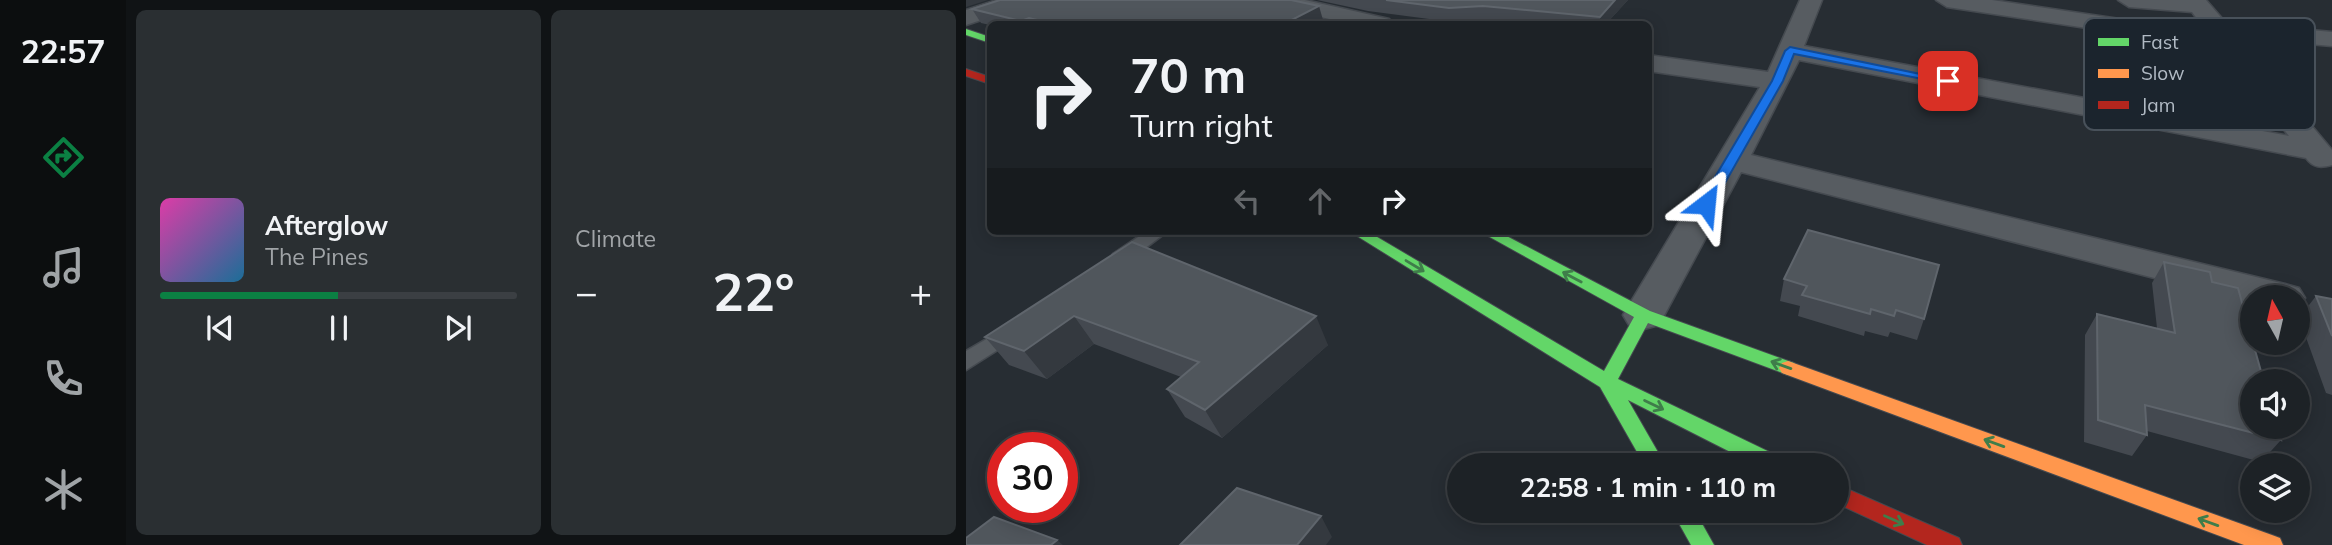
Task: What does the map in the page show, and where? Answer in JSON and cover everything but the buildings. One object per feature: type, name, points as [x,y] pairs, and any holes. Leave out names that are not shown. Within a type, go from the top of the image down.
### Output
[{"type":"main road","points":[[966,32],[987,39]]},
{"type":"main road","points":[[966,72],[987,80]]},
{"type":"main road","points":[[1363,235],[1607,382],[1752,453]]},
{"type":"main road","points":[[1494,235],[1644,315],[2272,545]]},
{"type":"main road","points":[[1607,382],[1644,315]]},
{"type":"main road","points":[[1607,382],[1648,453]]},
{"type":"main road","points":[[1849,499],[1951,545]]},
{"type":"main road","points":[[1690,523],[1703,545]]},
{"type":"street","points":[[966,18],[1019,0]]},
{"type":"street","points":[[1275,0],[1365,21]]},
{"type":"street","points":[[1644,315],[1777,81],[1811,0]]},
{"type":"street","points":[[1947,0],[2084,18]]},
{"type":"street","points":[[2129,0],[2197,3],[2208,18]]},
{"type":"street","points":[[1790,51],[2084,105]]},
{"type":"street","points":[[1652,63],[1777,81]]},
{"type":"street","points":[[2219,130],[2327,150]]},
{"type":"street","points":[[2303,130],[2327,150]]},
{"type":"street","points":[[1731,160],[2240,287]]},
{"type":"lane","points":[[1102,270],[1153,235]]},
{"type":"lane","points":[[966,362],[1034,316]]},
{"type":"traffic: fast","points":[[966,32],[987,39]]},
{"type":"traffic: fast","points":[[1363,235],[1607,382],[1752,453]]},
{"type":"traffic: fast","points":[[1494,235],[1644,315],[1788,368]]},
{"type":"traffic: fast","points":[[1644,315],[1607,382],[1648,453]]},
{"type":"traffic: fast","points":[[1690,523],[1703,545]]},
{"type":"traffic: slow","points":[[1788,368],[2272,545]]},
{"type":"traffic: jam","points":[[966,72],[987,80]]},
{"type":"traffic: jam","points":[[1849,499],[1951,545]]},
{"type":"route","points":[[1706,204],[1777,81],[1790,51],[1948,81]]}]
